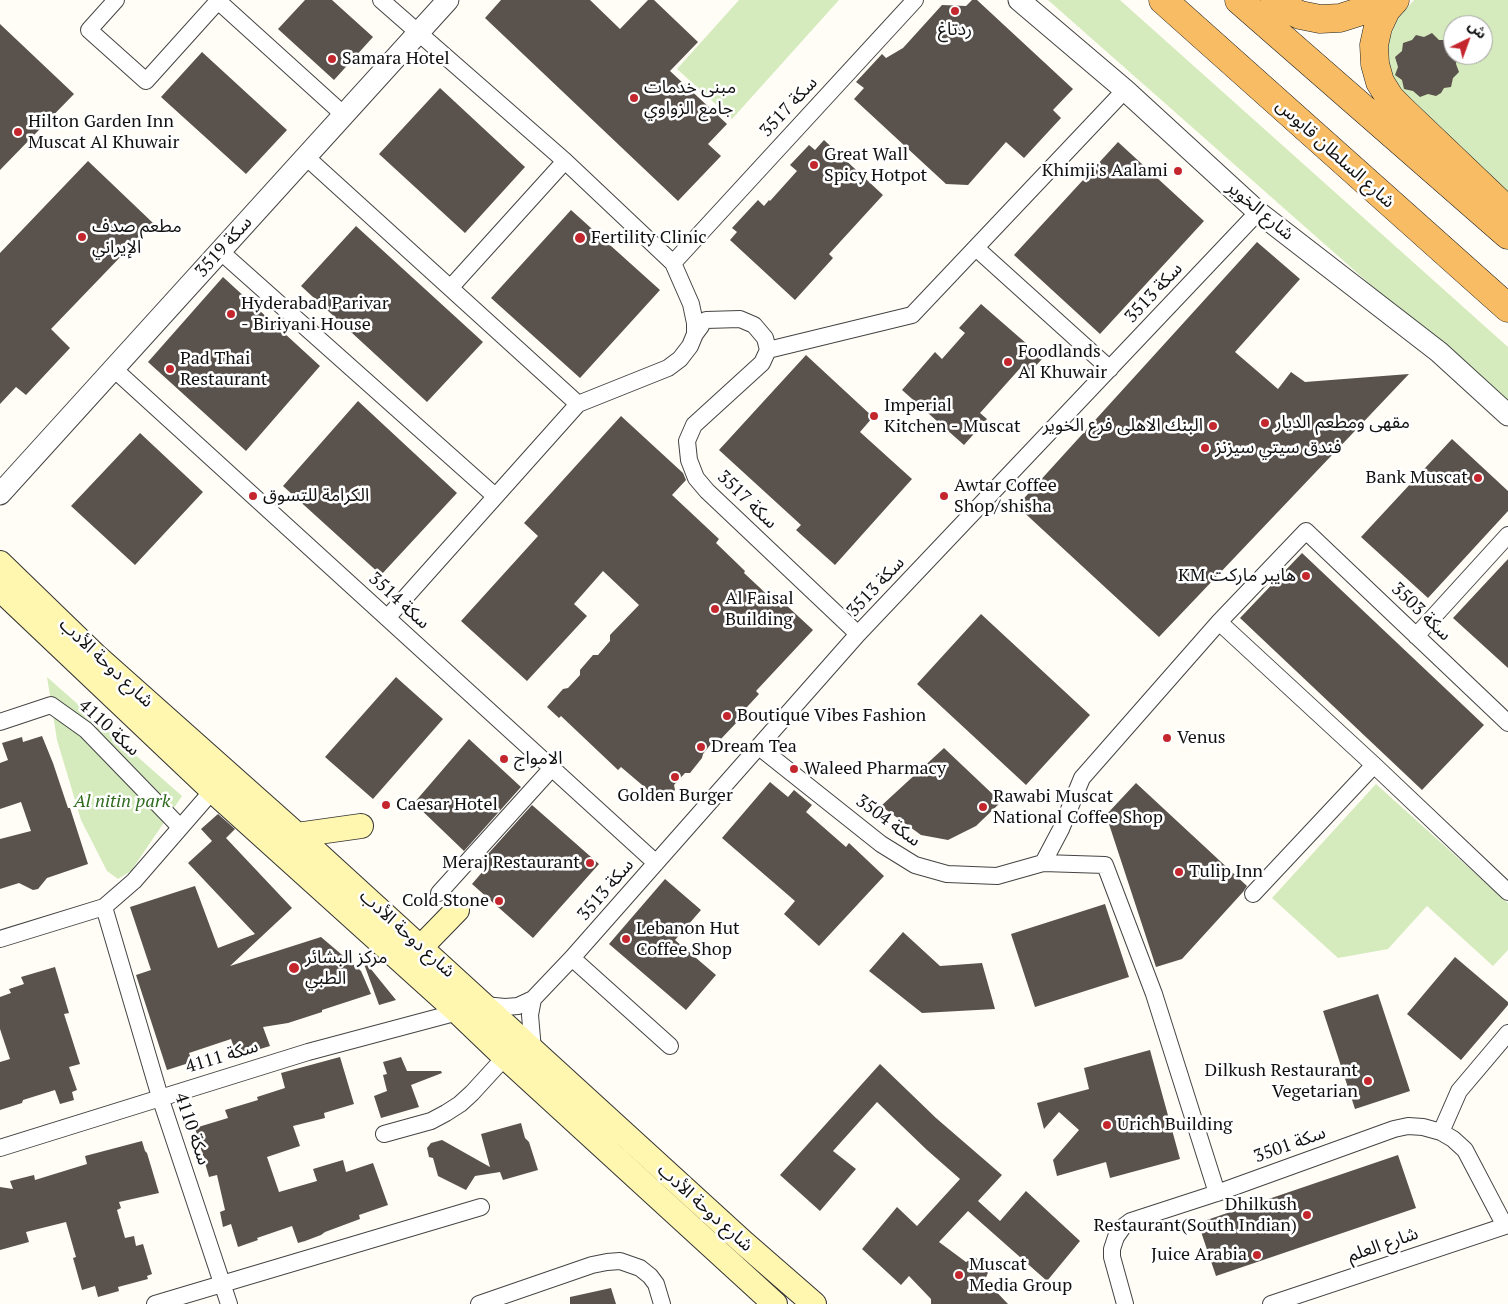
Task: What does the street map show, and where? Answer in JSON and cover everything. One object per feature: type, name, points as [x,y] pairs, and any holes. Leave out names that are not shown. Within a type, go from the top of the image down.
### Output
[{"type":"highway","name":"شارع السلطان قابوس","points":[[1163,0],[1508,308]]},
{"type":"highway","points":[[1239,0],[1508,235]]},
{"type":"highway","points":[[1275,0],[1282,6],[1300,14],[1320,18],[1340,18],[1359,12],[1378,0]]},
{"type":"highway","points":[[1395,0],[1386,10],[1378,27],[1374,45],[1375,64],[1380,82],[1390,98],[1403,112],[1508,211]]},
{"type":"main road","name":"شارع دوحة الأدب","points":[[0,563],[97,657],[298,834],[744,1244],[814,1304]]},
{"type":"main road","name":"شارع دوحة الأدب","points":[[0,589],[213,790],[458,1012],[775,1304]]},
{"type":"main road","points":[[298,834],[361,826]]},
{"type":"main road","points":[[421,947],[457,910]]},
{"type":"street","points":[[116,0],[89,30],[146,81],[218,0],[344,115]]},
{"type":"street","points":[[381,0],[565,161],[672,263],[691,304],[699,316],[690,346],[680,359],[668,368],[578,404],[387,618]]},
{"type":"street","name":"سكة 3519","points":[[0,494],[448,0]]},
{"type":"street","name":"سكة 3517","points":[[672,263],[914,0]]},
{"type":"street","name":"شارع الخوير","points":[[1019,0],[1125,90],[1258,212],[1439,352],[1508,415]]},
{"type":"street","points":[[699,316],[740,319],[754,325],[765,338],[768,350],[912,315],[1125,90]]},
{"type":"street","points":[[305,156],[578,404]]},
{"type":"street","points":[[451,287],[565,161]]},
{"type":"street","name":"سكة 3513","points":[[484,1005],[518,1006],[533,999],[572,958],[858,634],[1258,212]]},
{"type":"street","points":[[976,248],[1110,369]]},
{"type":"street","points":[[220,251],[495,496]]},
{"type":"street","name":"سكة 3517","points":[[768,350],[762,363],[694,425],[687,441],[689,460],[696,478],[707,491],[858,634]]},
{"type":"street","name":"سكة 3514","points":[[114,369],[656,863]]},
{"type":"street","name":"سكة 3503","points":[[1220,622],[1306,531],[1508,722]]},
{"type":"street","points":[[1416,636],[1508,535]]},
{"type":"street","points":[[1043,863],[1061,829],[1082,778],[1220,622],[1374,764],[1508,892]]},
{"type":"street","name":"سكة 4110","points":[[0,722],[51,705],[86,730],[180,827]]},
{"type":"street","name":"سكة 3504","points":[[759,747],[881,844],[915,865],[947,874],[997,876],[1043,863],[1105,864],[1154,994],[1217,1193]]},
{"type":"street","points":[[1253,894],[1374,764]]},
{"type":"street","points":[[439,893],[552,768]]},
{"type":"street","points":[[0,939],[104,907],[134,880],[213,790]]},
{"type":"street","name":"سكة 4110","points":[[104,907],[160,1097],[224,1284],[229,1304]]},
{"type":"street","points":[[572,958],[670,1046]]},
{"type":"street","points":[[533,999],[530,1015],[533,1050]]},
{"type":"street","name":"سكة 4111","points":[[0,1148],[308,1052],[458,1012]]},
{"type":"street","points":[[1441,1132],[1458,1092],[1508,1033]]},
{"type":"street","points":[[384,1134],[431,1120],[446,1113],[472,1093],[505,1057]]},
{"type":"street","name":"سكة 3501","points":[[1125,1304],[1112,1258],[1112,1249],[1116,1237],[1123,1227],[1131,1221],[1217,1193],[1394,1128],[1408,1126],[1423,1127],[1441,1132],[1453,1139],[1464,1150],[1506,1225]]},
{"type":"street","points":[[155,1304],[481,1207]]},
{"type":"street","name":"شارع العلم","points":[[1271,1304],[1506,1225]]},
{"type":"street","points":[[479,1304],[592,1265],[620,1261],[640,1268],[650,1276],[656,1284],[662,1304]]},
{"type":"green space","points":[[739,0],[839,0],[732,119],[677,69]]},
{"type":"green space","points":[[1048,0],[1120,0],[1508,347],[1508,406]]},
{"type":"green space","points":[[1414,0],[1508,0],[1508,195],[1394,86],[1384,54],[1396,21]]},
{"type":"green space","name":"Al nitin park","points":[[47,677],[182,796],[131,871],[118,879],[107,871],[81,820],[57,740]]},
{"type":"green space","points":[[1376,784],[1508,903],[1508,950],[1493,966],[1427,906],[1388,949],[1338,958],[1272,898]]},
{"type":"building","name":"Samara Hotel","points":[[305,0],[332,0],[373,37],[334,80],[278,29]]},
{"type":"building","name":"مبنى خدمات جامع الزواوي","points":[[501,0],[590,0],[620,29],[648,0],[654,0],[698,42],[670,71],[727,124],[708,144],[721,156],[678,201],[485,18]]},
{"type":"building","points":[[972,0],[977,0],[1073,89],[1053,110],[1061,118],[1024,158],[1006,142],[968,185],[946,184],[854,99],[864,88],[856,82],[882,54],[886,58],[903,48],[942,5],[966,6]]},
{"type":"building","name":"Hilton Garden Inn Muscat Al Khuwair","points":[[0,24],[74,94],[0,170]]},
{"type":"building","points":[[1432,33],[1439,40],[1443,40],[1443,65],[1456,65],[1459,72],[1453,78],[1451,87],[1444,88],[1436,96],[1428,94],[1420,97],[1413,91],[1404,89],[1402,80],[1395,75],[1398,67],[1395,57],[1402,51],[1403,43],[1412,40],[1416,35],[1424,37]]},
{"type":"building","points":[[202,52],[287,130],[246,174],[161,97]]},
{"type":"building","points":[[440,88],[525,167],[465,233],[379,154]]},
{"type":"building","points":[[824,140],[883,195],[829,254],[833,258],[795,300],[730,240],[737,232],[732,228],[758,200],[764,206],[770,201],[797,171],[790,165],[809,145],[815,150]]},
{"type":"building","points":[[1118,142],[1204,221],[1100,334],[1014,255]]},
{"type":"building","points":[[88,161],[153,223],[51,329],[70,348],[26,395],[16,387],[0,404],[0,253]]},
{"type":"building","points":[[571,210],[660,290],[580,378],[491,298]]},
{"type":"building","points":[[356,226],[483,342],[427,402],[301,286]]},
{"type":"building","name":"فندق سيتي سيزنز","points":[[1257,242],[1300,279],[1235,352],[1278,389],[1291,372],[1305,382],[1409,374],[1159,637],[1017,506]]},
{"type":"building","points":[[223,277],[320,366],[246,451],[148,362]]},
{"type":"building","points":[[981,304],[1043,358],[1030,372],[1023,365],[980,413],[987,419],[964,445],[902,390],[935,352],[942,359],[965,333],[959,328]]},
{"type":"building","points":[[806,355],[873,417],[860,432],[912,479],[835,565],[796,530],[801,525],[719,450]]},
{"type":"building","points":[[358,401],[457,493],[381,575],[283,486]]},
{"type":"building","points":[[621,416],[683,473],[686,480],[672,495],[719,539],[716,543],[745,571],[744,573],[781,608],[785,604],[813,630],[756,691],[759,694],[736,719],[738,721],[720,740],[714,740],[690,773],[685,773],[674,785],[675,790],[666,799],[664,797],[658,803],[646,793],[648,790],[621,767],[618,770],[561,716],[559,718],[547,707],[563,689],[568,688],[580,675],[580,670],[593,655],[598,655],[610,641],[610,635],[639,605],[603,571],[574,604],[587,616],[527,681],[461,621],[538,536],[524,523]]},
{"type":"building","points":[[140,433],[203,492],[135,565],[71,506]]},
{"type":"building","points":[[1452,439],[1508,491],[1508,511],[1428,598],[1361,537]]},
{"type":"building","points":[[1302,553],[1484,725],[1422,790],[1240,618]]},
{"type":"building","points":[[1508,559],[1508,668],[1453,618]]},
{"type":"building","points":[[981,614],[1090,715],[1026,785],[917,684]]},
{"type":"building","points":[[396,677],[443,719],[373,799],[325,757]]},
{"type":"building","points":[[42,736],[68,808],[70,808],[88,864],[47,878],[38,889],[33,890],[19,883],[0,889],[0,839],[31,831],[21,802],[0,809],[0,763],[8,760],[2,743],[22,737],[23,742]]},
{"type":"building","points":[[469,739],[521,787],[464,851],[414,803]]},
{"type":"building","points":[[944,748],[1001,802],[976,826],[948,840],[921,835],[881,806]]},
{"type":"building","points":[[770,782],[788,797],[794,790],[812,805],[806,812],[846,847],[849,843],[884,876],[819,946],[784,914],[795,901],[722,838]]},
{"type":"building","name":"Tulip Inn","points":[[1136,783],[1247,886],[1182,959],[1156,967],[1106,815]]},
{"type":"building","points":[[532,805],[599,864],[533,938],[472,884],[484,870],[478,865]]},
{"type":"building","points":[[218,814],[235,829],[226,838],[292,908],[230,966],[321,937],[361,971],[371,994],[288,1023],[263,1027],[270,1046],[237,1056],[231,1039],[189,1053],[192,1062],[167,1070],[136,975],[151,970],[130,907],[195,886],[218,948],[255,934],[188,863],[212,841],[201,829]]},
{"type":"building","points":[[665,879],[701,910],[675,940],[716,975],[686,1010],[609,944]]},
{"type":"building","points":[[1105,904],[1129,977],[1035,1007],[1011,934]]},
{"type":"building","points":[[903,932],[940,966],[982,963],[995,1009],[922,1013],[869,971]]},
{"type":"building","points":[[1455,957],[1508,1002],[1508,1005],[1461,1060],[1407,1014]]},
{"type":"building","points":[[366,963],[396,1000],[379,1005],[364,964]]},
{"type":"building","points":[[55,967],[69,1013],[64,1014],[80,1064],[69,1067],[77,1090],[72,1092],[74,1100],[60,1104],[55,1090],[23,1100],[22,1103],[0,1110],[0,1062],[10,1059],[0,1029],[0,997],[11,993],[9,989],[24,984],[21,977]]},
{"type":"building","points":[[1378,994],[1410,1091],[1355,1109],[1323,1011]]},
{"type":"building","name":"Urich Building","points":[[1150,1050],[1180,1159],[1110,1178],[1106,1162],[1057,1176],[1053,1160],[1079,1130],[1059,1112],[1044,1129],[1037,1103],[1089,1089],[1084,1068]]},
{"type":"building","points":[[340,1057],[354,1104],[324,1113],[325,1118],[293,1126],[300,1146],[267,1157],[279,1192],[317,1181],[313,1169],[343,1160],[346,1172],[373,1163],[388,1205],[359,1215],[360,1219],[298,1243],[292,1226],[257,1238],[258,1240],[238,1247],[231,1224],[223,1227],[220,1212],[225,1210],[217,1175],[209,1177],[195,1128],[228,1118],[225,1110],[258,1100],[257,1097],[285,1088],[281,1073]]},
{"type":"building","points":[[401,1057],[407,1071],[441,1071],[442,1073],[411,1085],[419,1107],[381,1118],[374,1096],[387,1091],[383,1075],[387,1074],[383,1062]]},
{"type":"building","points":[[880,1064],[936,1118],[1002,1175],[978,1201],[1000,1221],[1026,1191],[1080,1241],[1047,1281],[968,1211],[939,1242],[966,1262],[975,1257],[989,1270],[985,1280],[1008,1304],[931,1304],[931,1299],[909,1276],[901,1285],[862,1249],[897,1207],[917,1226],[960,1179],[877,1102],[833,1151],[856,1169],[820,1211],[780,1175]]},
{"type":"building","points":[[521,1123],[538,1170],[503,1180],[500,1172],[475,1176],[466,1190],[438,1176],[433,1158],[429,1157],[427,1148],[431,1143],[442,1140],[490,1167],[481,1134]]},
{"type":"building","points":[[142,1141],[159,1193],[119,1202],[121,1208],[117,1210],[125,1238],[134,1236],[136,1246],[143,1244],[152,1274],[147,1276],[148,1279],[118,1287],[119,1291],[98,1297],[95,1286],[82,1290],[73,1258],[76,1257],[66,1222],[26,1232],[29,1242],[0,1250],[0,1187],[13,1189],[10,1181],[34,1175],[35,1180],[87,1164],[85,1156]]},
{"type":"building","name":"Dhilkush Restaurant(South Indian)","points":[[1398,1155],[1416,1208],[1216,1276],[1198,1223]]},
{"type":"building","points":[[611,1288],[616,1304],[570,1304],[570,1297]]},
{"type":"place","name":"ردتاغ","points":[[955,11]]},
{"type":"place","name":"Samara Hotel","points":[[332,59]]},
{"type":"place","name":"مبنى خدمات جامع الزواوي","points":[[634,98]]},
{"type":"place","name":"Hilton Garden Inn Muscat Al Khuwair","points":[[18,132]]},
{"type":"place","name":"Great Wall Spicy Hotpot","points":[[814,165]]},
{"type":"place","name":"Khimji's Aalami","points":[[1178,171]]},
{"type":"place","name":"مطعم صدف الإيراني","points":[[82,237]]},
{"type":"place","name":"Fertility Clinic","points":[[580,238]]},
{"type":"place","name":"Hyderabad Parivar - Biriyani House","points":[[231,314]]},
{"type":"place","name":"Foodlands Al Khuwair","points":[[1008,362]]},
{"type":"place","name":"Pad Thai Restaurant","points":[[170,369]]},
{"type":"place","name":"Imperial Kitchen - Muscat","points":[[874,416]]},
{"type":"place","name":"مقهى ومطعم الديار","points":[[1265,423]]},
{"type":"place","name":"البنك الاهلى فرع الخوير","points":[[1213,426]]},
{"type":"place","name":"فندق سيتي سيزنز","points":[[1205,448]]},
{"type":"place","name":"Bank Muscat","points":[[1478,478]]},
{"type":"place","name":"الكرامة للتسوق","points":[[253,496]]},
{"type":"place","name":"Awtar Coffee Shop/shisha","points":[[944,496]]},
{"type":"place","name":"KM هايبر ماركت","points":[[1306,576]]},
{"type":"place","name":"Al Faisal Building","points":[[715,609]]},
{"type":"place","name":"Boutique Vibes Fashion","points":[[727,716]]},
{"type":"place","name":"Venus","points":[[1167,738]]},
{"type":"place","name":"Dream Tea","points":[[701,747]]},
{"type":"place","name":"الامواج","points":[[504,759]]},
{"type":"place","name":"Waleed Pharmacy","points":[[794,769]]},
{"type":"place","name":"Golden Burger","points":[[675,777]]},
{"type":"place","name":"Caesar Hotel","points":[[386,805]]},
{"type":"place","name":"Rawabi Muscat National Coffee Shop","points":[[983,807]]},
{"type":"place","name":"Meraj Restaurant","points":[[590,863]]},
{"type":"place","name":"Tulip Inn","points":[[1179,872]]},
{"type":"place","name":"Cold Stone","points":[[499,901]]},
{"type":"place","name":"Lebanon Hut Coffee Shop","points":[[626,939]]},
{"type":"place","name":"مركز البشائر الطبي","points":[[294,968]]},
{"type":"place","name":"Dilkush Restaurant Vegetarian","points":[[1368,1081]]},
{"type":"place","name":"Urich Building","points":[[1107,1125]]},
{"type":"place","name":"Dhilkush Restaurant(South Indian)","points":[[1307,1215]]},
{"type":"place","name":"Juice Arabia","points":[[1257,1255]]},
{"type":"place","name":"Muscat Media Group","points":[[959,1275]]}]
